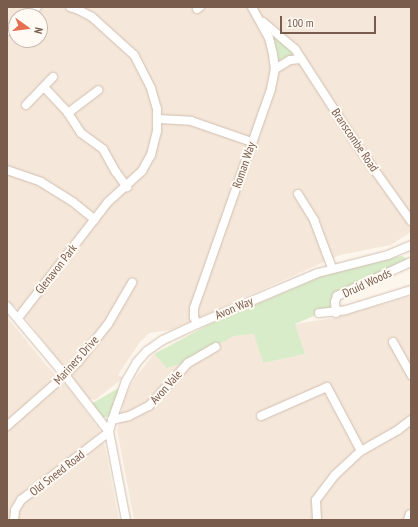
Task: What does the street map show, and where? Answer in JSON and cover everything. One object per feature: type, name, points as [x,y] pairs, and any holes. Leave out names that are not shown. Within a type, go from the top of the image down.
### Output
[{"type":"street","name":"Glenavon Park","points":[[18,318],[94,220],[115,196],[127,187],[142,171],[149,159],[157,131],[158,119],[150,88],[134,55],[92,17],[70,7]]},
{"type":"street","name":"Roman Way","points":[[197,324],[194,317],[194,308],[271,89],[275,69],[274,54],[269,38],[261,20],[252,7]]},
{"type":"street","name":"Branscombe Road","points":[[261,20],[288,42],[301,59],[361,151],[411,221]]},
{"type":"street","points":[[275,69],[290,60],[301,59]]},
{"type":"street","points":[[26,105],[53,77]]},
{"type":"street","points":[[44,87],[68,113],[81,133],[103,149],[116,172],[127,187]]},
{"type":"street","points":[[68,113],[98,90]]},
{"type":"street","points":[[158,119],[191,121],[252,142]]},
{"type":"street","points":[[7,170],[41,182],[73,202],[94,220]]},
{"type":"street","points":[[298,194],[314,220],[332,268]]},
{"type":"street","name":"Avon Way","points":[[109,432],[126,381],[142,356],[163,340],[197,324],[332,268],[388,255],[411,245]]},
{"type":"street","name":"Druid Woods","points":[[336,313],[335,302],[338,296],[411,262]]},
{"type":"street","name":"Mariners Drive","points":[[7,426],[65,375],[108,324],[132,283]]},
{"type":"street","name":"Druid Woods","points":[[318,313],[336,313],[411,290]]},
{"type":"street","points":[[7,306],[65,375],[109,432],[126,520]]},
{"type":"street","points":[[393,343],[411,375]]},
{"type":"street","name":"Avon Vale","points":[[112,420],[129,416],[149,406],[188,363],[216,347]]},
{"type":"street","points":[[261,416],[327,387],[361,451]]},
{"type":"street","points":[[317,520],[315,507],[316,500],[335,475],[361,451],[398,430],[411,420]]},
{"type":"street","name":"Old Sneed Road","points":[[14,520],[15,510],[21,500],[109,432]]},
{"type":"shaded area","points":[[7,7],[411,7],[411,232],[391,245],[340,255],[171,330],[149,333],[140,342],[118,375],[123,378],[95,400],[88,399],[16,307],[7,301]]},
{"type":"shaded area","points":[[411,296],[411,520],[134,520],[117,430],[125,397],[134,379],[154,354],[168,368],[234,336],[255,334],[263,363],[304,354],[295,324],[333,318]]},
{"type":"shaded area","points":[[7,317],[47,366],[67,386],[99,429],[106,451],[119,520],[7,520]]},
{"type":"green space","points":[[270,33],[292,51],[292,57],[279,62],[275,44]]},
{"type":"green space","points":[[402,256],[406,258],[406,262],[333,297],[330,309],[295,324],[305,354],[263,363],[254,334],[234,336],[183,363],[167,368],[154,354],[210,324],[327,274],[353,266]]},
{"type":"green space","points":[[122,386],[111,416],[102,418],[91,404]]}]
